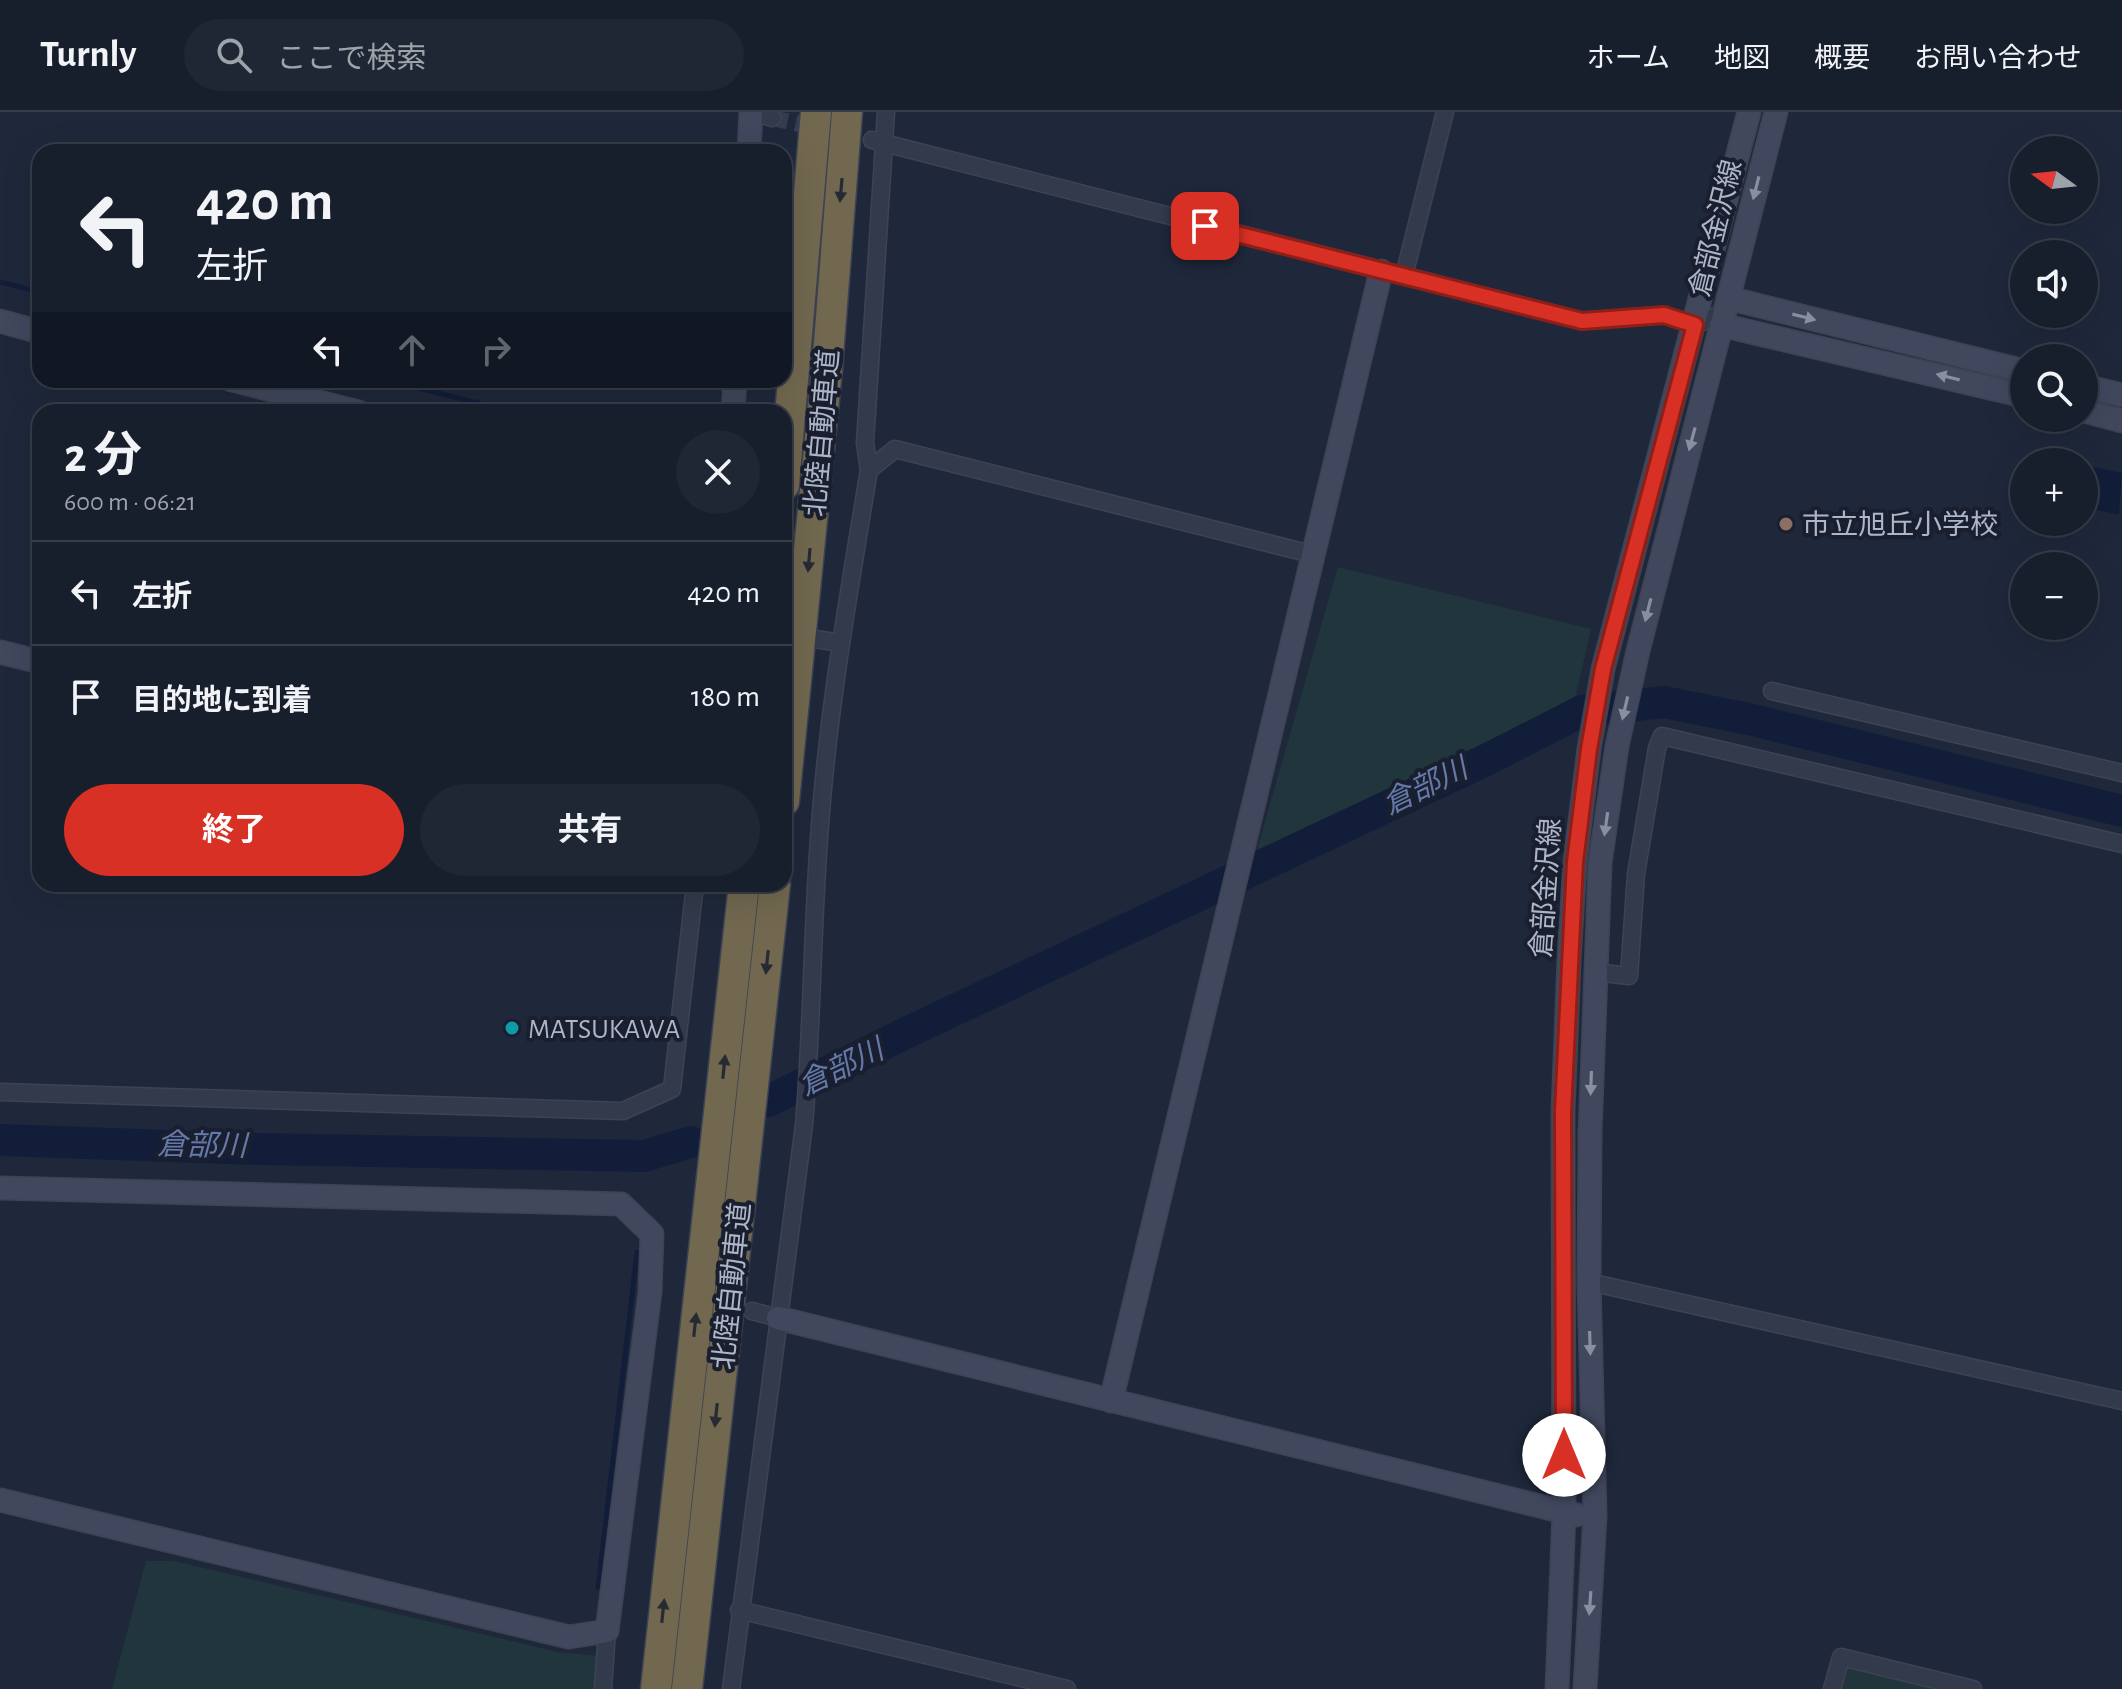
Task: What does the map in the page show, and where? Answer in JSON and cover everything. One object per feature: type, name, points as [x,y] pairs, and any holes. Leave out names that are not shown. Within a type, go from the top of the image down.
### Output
[{"type":"highway","name":"北陸自動車道","points":[[791,404],[816,112]]},
{"type":"highway","name":"北陸自動車道","points":[[792,721],[827,369],[847,112]]},
{"type":"highway","name":"北陸自動車道","points":[[656,1689],[743,892]]},
{"type":"highway","name":"北陸自動車道","points":[[687,1689],[774,892]]},
{"type":"street","points":[[731,1689],[804,1125],[819,837],[841,643],[869,470],[865,443],[878,142],[886,112]]},
{"type":"street","points":[[1404,276],[1445,112]]},
{"type":"street","name":"倉部金沢線","points":[[1557,1689],[1564,1513],[1563,1112],[1575,862],[1603,669],[1749,112]]},
{"type":"street","name":"倉部金沢線","points":[[1585,1689],[1595,1516],[1589,1282],[1594,972],[1600,863],[1617,746],[1634,669],[1776,112]]},
{"type":"street","points":[[751,144],[759,114]]},
{"type":"street","points":[[878,142],[1582,321],[1664,315],[1695,325],[1725,312],[2010,368]]},
{"type":"street","points":[[1111,1401],[1381,271]]},
{"type":"street","points":[[1725,312],[2010,392]]},
{"type":"street","points":[[0,321],[32,330]]},
{"type":"street","points":[[264,388],[327,404]]},
{"type":"street","points":[[2098,389],[2122,395]]},
{"type":"street","points":[[2098,415],[2122,421]]},
{"type":"street","points":[[869,470],[895,449],[1311,554]]},
{"type":"street","points":[[815,639],[841,643]]},
{"type":"street","points":[[0,652],[32,660]]},
{"type":"street","points":[[1772,691],[2122,773]]},
{"type":"street","points":[[1594,972],[1629,976],[1636,874],[1657,748],[1662,736],[2122,844]]},
{"type":"street","points":[[0,1092],[623,1111],[672,1089],[694,892]]},
{"type":"street","points":[[0,1188],[621,1204],[652,1234],[650,1292],[607,1631],[603,1689]]},
{"type":"street","points":[[1589,1282],[2121,1399]]},
{"type":"street","points":[[752,1311],[1564,1513],[1595,1516]]},
{"type":"street","points":[[0,1500],[569,1637],[607,1631]]},
{"type":"street","points":[[739,1610],[1067,1689]]},
{"type":"street","points":[[1832,1689],[1841,1657],[1973,1689]]},
{"type":"green space","points":[[1338,567],[1591,629],[1575,699],[1256,853]]},
{"type":"green space","points":[[146,1561],[174,1561],[557,1652],[600,1656],[597,1689],[112,1689]]},
{"type":"green space","points":[[1849,1665],[1948,1689],[1836,1689],[1840,1674]]},
{"type":"water","points":[[2098,468],[2122,473],[2119,515],[2098,510]]},
{"type":"waterway","points":[[0,282],[32,290]]},
{"type":"waterway","points":[[418,388],[482,404]]},
{"type":"waterway","name":"倉部川","points":[[769,1101],[910,1031],[1484,761],[1582,711],[1664,702],[1753,720],[2122,811]]},
{"type":"waterway","name":"倉部川","points":[[0,1140],[259,1149],[644,1156],[691,1142]]},
{"type":"waterway","points":[[598,1588],[637,1252]]},
{"type":"tunnel","points":[[772,118],[872,140]]},
{"type":"place","name":"市立旭丘小学校","points":[[1786,524]]},
{"type":"place","name":"MATSUKAWA","points":[[512,1028]]},
{"type":"route","points":[[1205,226],[1582,321],[1664,315],[1695,325],[1603,669],[1575,862],[1563,1112],[1564,1455]]}]
